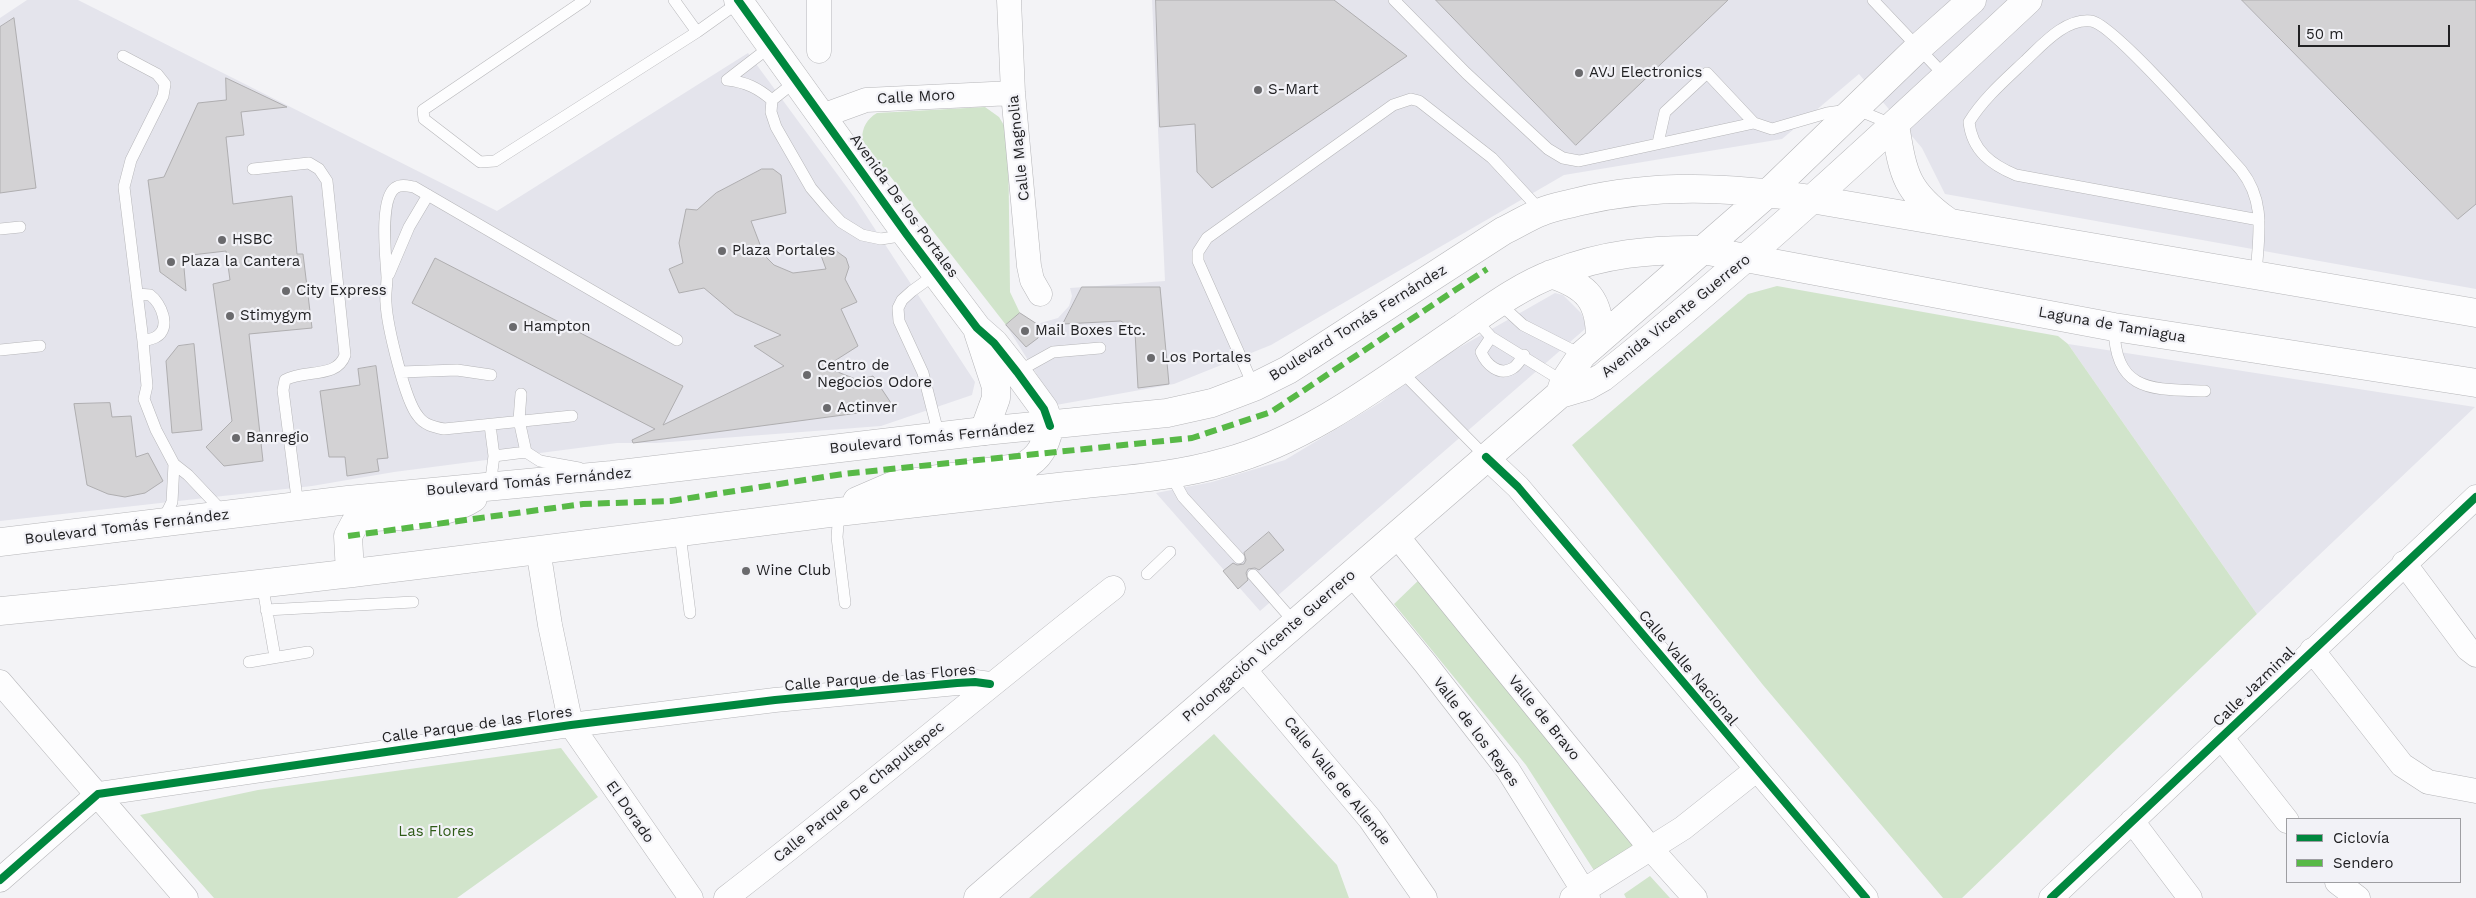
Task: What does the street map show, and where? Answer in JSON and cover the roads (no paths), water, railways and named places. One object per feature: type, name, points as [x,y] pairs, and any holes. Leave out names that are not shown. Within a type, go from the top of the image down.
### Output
[{"type":"main road","name":"Avenida Vicente Guerrero","points":[[1562,388],[1591,347],[1768,193],[1918,48],[1972,0]]},
{"type":"main road","name":"Avenida Vicente Guerrero","points":[[1562,388],[1587,386],[1603,377],[1749,257],[1895,126],[2028,0]]},
{"type":"main road","name":"Avenida De los Portales","points":[[739,1],[907,235],[977,328],[994,343],[1017,372],[1044,409],[1050,426]]},
{"type":"main road","points":[[1895,126],[1901,165],[1912,189],[1927,206],[1948,222]]},
{"type":"main road","name":"Boulevard Tomás Fernández","points":[[0,542],[162,522],[299,508],[348,500],[612,475],[984,431],[1167,413],[1212,403],[1254,387],[1288,370],[1503,231],[1541,212],[1594,198],[1645,189],[1694,188],[1768,193],[1812,199]]},
{"type":"main road","points":[[1812,199],[2100,250],[2476,313]]},
{"type":"main road","points":[[0,611],[350,573],[538,549],[680,534],[839,512],[1171,475],[1227,462],[1273,446],[1308,429],[1400,370],[1483,328],[1499,303],[1551,274],[1605,256],[1642,251],[1703,250],[1749,257]]},
{"type":"main road","name":"Laguna de Tamiagua","points":[[1749,257],[2114,327],[2476,384]]},
{"type":"main road","points":[[1551,274],[1574,282],[1591,297],[1600,322],[1591,347]]},
{"type":"main road","name":"Avenida De los Portales","points":[[977,328],[983,352],[996,387],[996,398],[984,431]]},
{"type":"main road","name":"Prolongación Vicente Guerrero","points":[[978,898],[1486,457],[1562,388]]},
{"type":"main road","points":[[839,512],[864,496],[894,485],[1022,467],[1033,461],[1040,454],[1045,445],[1050,426]]},
{"type":"main road","points":[[350,573],[348,536],[355,523],[376,516],[410,516],[452,507],[470,500],[490,486]]},
{"type":"street","points":[[819,0],[819,51]]},
{"type":"street","name":"Calle Magnolia","points":[[1009,0],[1013,93],[1029,266],[1032,280],[1040,294]]},
{"type":"street","name":"Calle Moro","points":[[822,116],[866,100],[1013,93]]},
{"type":"street","name":"Calle Valle Nacional","points":[[1486,457],[1518,487],[1866,898]]},
{"type":"street","name":"Calle Jazminal","points":[[2051,898],[2476,497]]},
{"type":"street","name":"Valle de Bravo","points":[[1396,535],[1651,849],[1695,898]]},
{"type":"street","points":[[538,549],[550,625],[571,725]]},
{"type":"street","points":[[2404,563],[2468,648],[2476,655]]},
{"type":"street","name":"Valle de los Reyes","points":[[1352,574],[1425,663],[1502,764],[1581,896]]},
{"type":"street","name":"Calle Parque De Chapultepec","points":[[726,898],[818,827],[990,684],[1113,588]]},
{"type":"street","points":[[2312,650],[2402,765],[2428,782],[2476,791]]},
{"type":"street","name":"Calle Valle de Allende","points":[[1243,668],[1370,819],[1425,898]]},
{"type":"street","points":[[0,682],[186,898]]},
{"type":"street","name":"Calle Parque de las Flores","points":[[98,794],[571,725],[784,699],[976,682],[990,684]]},
{"type":"street","name":"El Dorado","points":[[571,725],[691,898]]},
{"type":"street","points":[[2221,737],[2286,820]]},
{"type":"street","points":[[1581,896],[1706,811],[1756,770]]},
{"type":"street","points":[[0,880],[98,794]]},
{"type":"street","points":[[2132,821],[2190,898]]},
{"type":"street","points":[[2338,883],[2358,898]]},
{"type":"lane","points":[[585,0],[423,110],[424,119],[480,162],[495,161],[698,32],[739,1]]},
{"type":"lane","points":[[674,0],[698,32]]},
{"type":"lane","points":[[1394,0],[1466,73],[1548,149],[1563,158],[1579,161],[1754,123]]},
{"type":"lane","points":[[1873,0],[1946,77]]},
{"type":"lane","points":[[2256,276],[2259,220],[2256,195],[2241,170],[2126,46],[2103,25],[2092,21],[2070,24],[2045,42],[2004,80],[1969,122],[1976,146],[1985,158],[1999,168],[2016,175],[2259,220]]},
{"type":"lane","points":[[771,46],[727,80],[743,82],[761,90],[772,100]]},
{"type":"lane","points":[[123,56],[157,74],[165,84],[164,96],[126,173],[124,187],[143,341],[147,386],[144,399],[156,430],[174,464],[200,487],[226,516]]},
{"type":"lane","points":[[1658,143],[1665,112],[1707,73],[1754,123],[1772,129],[1827,112],[1855,109],[1895,126]]},
{"type":"lane","points":[[796,81],[772,100],[771,112],[776,127],[811,188],[834,215],[862,235],[881,240],[907,235]]},
{"type":"lane","points":[[1254,387],[1207,286],[1198,261],[1198,252],[1207,238],[1393,105],[1411,99],[1419,101],[1492,158],[1541,212]]},
{"type":"lane","points":[[253,169],[308,163],[319,169],[327,181],[345,355],[342,363],[336,369],[294,375],[285,380],[282,390],[299,508]]},
{"type":"lane","points":[[572,416],[444,429],[429,426],[418,417],[412,406],[401,372],[386,304],[385,234],[389,196],[395,188],[404,185],[428,195],[677,340]]},
{"type":"lane","points":[[387,278],[409,227],[428,195]]},
{"type":"lane","points":[[0,229],[20,227]]},
{"type":"lane","points":[[937,273],[912,290],[902,300],[898,308],[899,321],[923,373],[939,437]]},
{"type":"lane","points":[[137,294],[150,295],[162,309],[162,329],[156,337],[143,341]]},
{"type":"lane","points":[[1499,303],[1523,325],[1591,347]]},
{"type":"lane","points":[[2114,327],[2114,347],[2118,360],[2132,380],[2148,387],[2205,391]]},
{"type":"lane","points":[[1524,355],[1513,368],[1504,371],[1494,369],[1485,362],[1481,352],[1483,328],[1524,355],[1562,388]]},
{"type":"lane","points":[[0,350],[40,346]]},
{"type":"lane","points":[[1017,372],[1053,352],[1100,348]]},
{"type":"lane","points":[[401,372],[457,370],[491,375]]},
{"type":"lane","points":[[1400,370],[1486,457]]},
{"type":"lane","points":[[521,394],[519,420],[526,452]]},
{"type":"lane","points":[[490,425],[494,456],[490,486]]},
{"type":"lane","points":[[494,456],[526,452],[547,462],[612,475]]},
{"type":"lane","points":[[162,522],[172,502],[174,464]]},
{"type":"lane","points":[[1171,475],[1183,497],[1239,558]]},
{"type":"lane","points":[[839,512],[837,537],[845,603]]},
{"type":"lane","points":[[680,534],[690,613]]},
{"type":"lane","points":[[1147,574],[1170,552]]},
{"type":"lane","points":[[1253,575],[1295,623]]},
{"type":"lane","points":[[262,583],[275,657]]},
{"type":"lane","points":[[266,610],[413,602]]},
{"type":"lane","points":[[249,662],[308,652]]},
{"type":"place","name":"AVJ Electronics","points":[[1579,73]]},
{"type":"place","name":"S-Mart","points":[[1258,90]]},
{"type":"place","name":"HSBC","points":[[222,240]]},
{"type":"place","name":"Plaza Portales","points":[[722,251]]},
{"type":"place","name":"Plaza la Cantera","points":[[171,262]]},
{"type":"place","name":"City Express","points":[[286,291]]},
{"type":"place","name":"Stimygym","points":[[230,316]]},
{"type":"place","name":"Hampton","points":[[513,327]]},
{"type":"place","name":"Mail Boxes Etc.","points":[[1025,331]]},
{"type":"place","name":"Los Portales","points":[[1151,358]]},
{"type":"place","name":"Centro de Negocios Odore","points":[[807,375]]},
{"type":"place","name":"Actinver","points":[[827,408]]},
{"type":"place","name":"Banregio","points":[[236,438]]},
{"type":"place","name":"Wine Club","points":[[746,571]]},
{"type":"park label","name":"Las Flores","points":[[436,832]]}]
